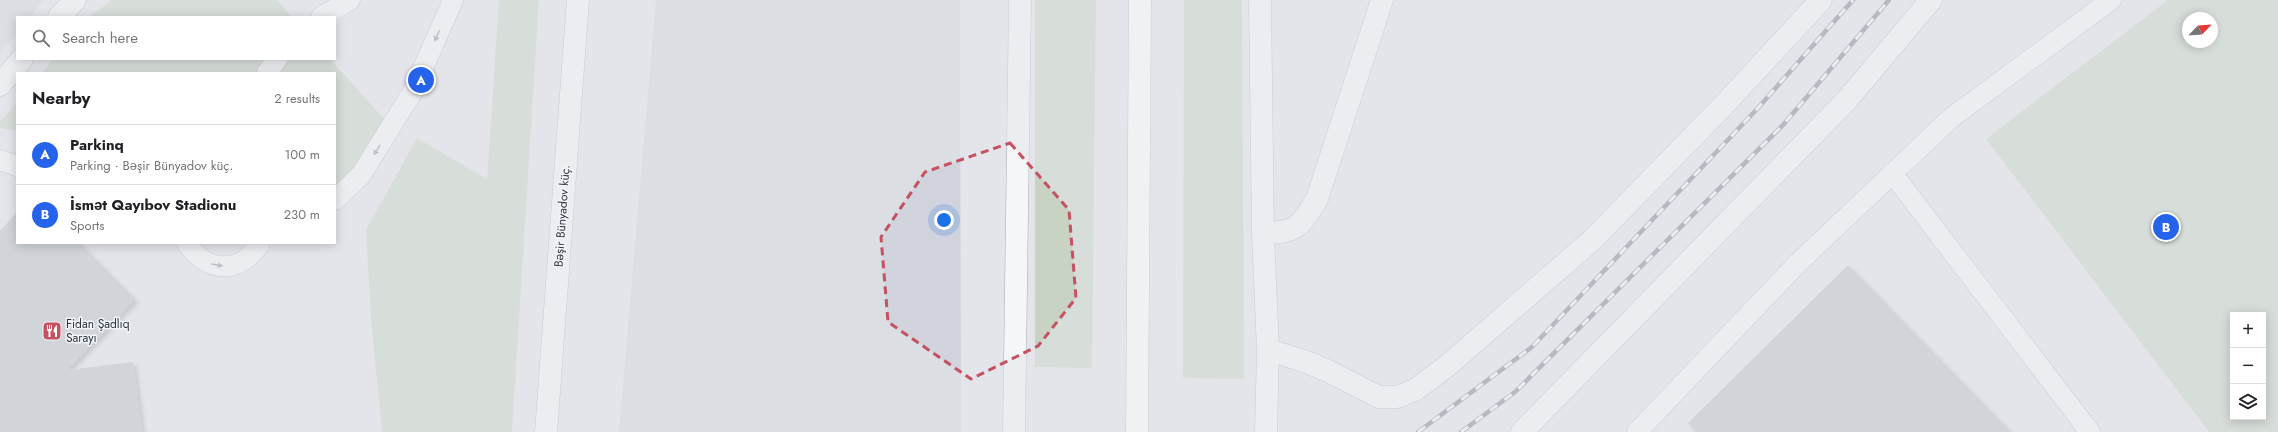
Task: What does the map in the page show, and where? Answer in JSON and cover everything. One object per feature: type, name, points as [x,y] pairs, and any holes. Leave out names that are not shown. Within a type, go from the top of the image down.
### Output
[{"type":"main road","points":[[1137,425],[1140,0]]},
{"type":"street","points":[[60,16],[75,0]]},
{"type":"street","name":"Bəşir Bünyadov küç.","points":[[546,432],[578,0]]},
{"type":"street","points":[[1014,432],[1020,0]]},
{"type":"street","points":[[1260,0],[1263,234],[1268,350],[1266,432]]},
{"type":"street","points":[[1263,234],[1289,232],[1305,220],[1317,199],[1382,0]]},
{"type":"street","points":[[1268,350],[1304,361],[1326,370],[1379,397],[1397,398],[1415,390],[1447,366],[1591,241],[1721,108],[1821,0]]},
{"type":"street","points":[[1522,432],[1846,101],[1931,0]]},
{"type":"street","points":[[0,85],[21,60]]},
{"type":"lane","points":[[323,16],[350,0]]},
{"type":"lane","points":[[336,199],[361,175],[413,91],[453,0]]},
{"type":"lane","points":[[1636,432],[1797,264],[1951,118],[2111,0]]},
{"type":"lane","points":[[268,72],[276,60]]},
{"type":"lane","points":[[0,160],[16,166]]},
{"type":"lane","points":[[1892,173],[2090,432]]},
{"type":"lane","points":[[188,244],[194,253],[204,261],[216,266],[230,266],[243,262],[254,253],[259,244]]},
{"type":"highlighted area","points":[[1010,143],[1069,210],[1076,298],[1038,346],[971,379],[888,322],[881,237],[925,172]]},
{"type":"shaded area","points":[[0,0],[44,0],[31,16],[16,16],[16,34],[0,53]]},
{"type":"shaded area","points":[[656,0],[960,0],[961,432],[619,432]]},
{"type":"green space","points":[[112,0],[277,0],[291,16],[90,16]]},
{"type":"green space","points":[[499,0],[539,0],[512,432],[382,432],[371,318],[366,230],[417,138],[487,179]]},
{"type":"green space","points":[[1035,0],[1096,0],[1092,368],[1035,367]]},
{"type":"green space","points":[[1184,0],[1242,0],[1244,379],[1183,378]]},
{"type":"green space","points":[[2168,0],[2278,0],[2278,432],[2209,432],[1986,139]]},
{"type":"green space","points":[[52,60],[331,60],[385,120],[338,192],[336,189],[336,72],[43,72]]},
{"type":"green space","points":[[16,103],[16,131],[0,128],[0,122]]},
{"type":"building","name":"Fidan Şadlıq Sarayı","points":[[16,213],[16,244],[81,244],[135,299],[67,370],[133,362],[142,432],[0,432],[0,231]]},
{"type":"building","points":[[1848,265],[2011,432],[1696,432],[1688,423]]},
{"type":"railway","points":[[1418,432],[1532,347],[1758,108],[1853,0]]},
{"type":"railway","points":[[1461,432],[1515,392],[1783,125],[1889,0]]},
{"type":"place","name":"Parkinq","points":[[421,80]]},
{"type":"place","name":"İsmət Qayıbov Stadionu","points":[[2166,227]]},
{"type":"place","name":"Fidan Şadlıq Sarayı","points":[[52,331]]}]
